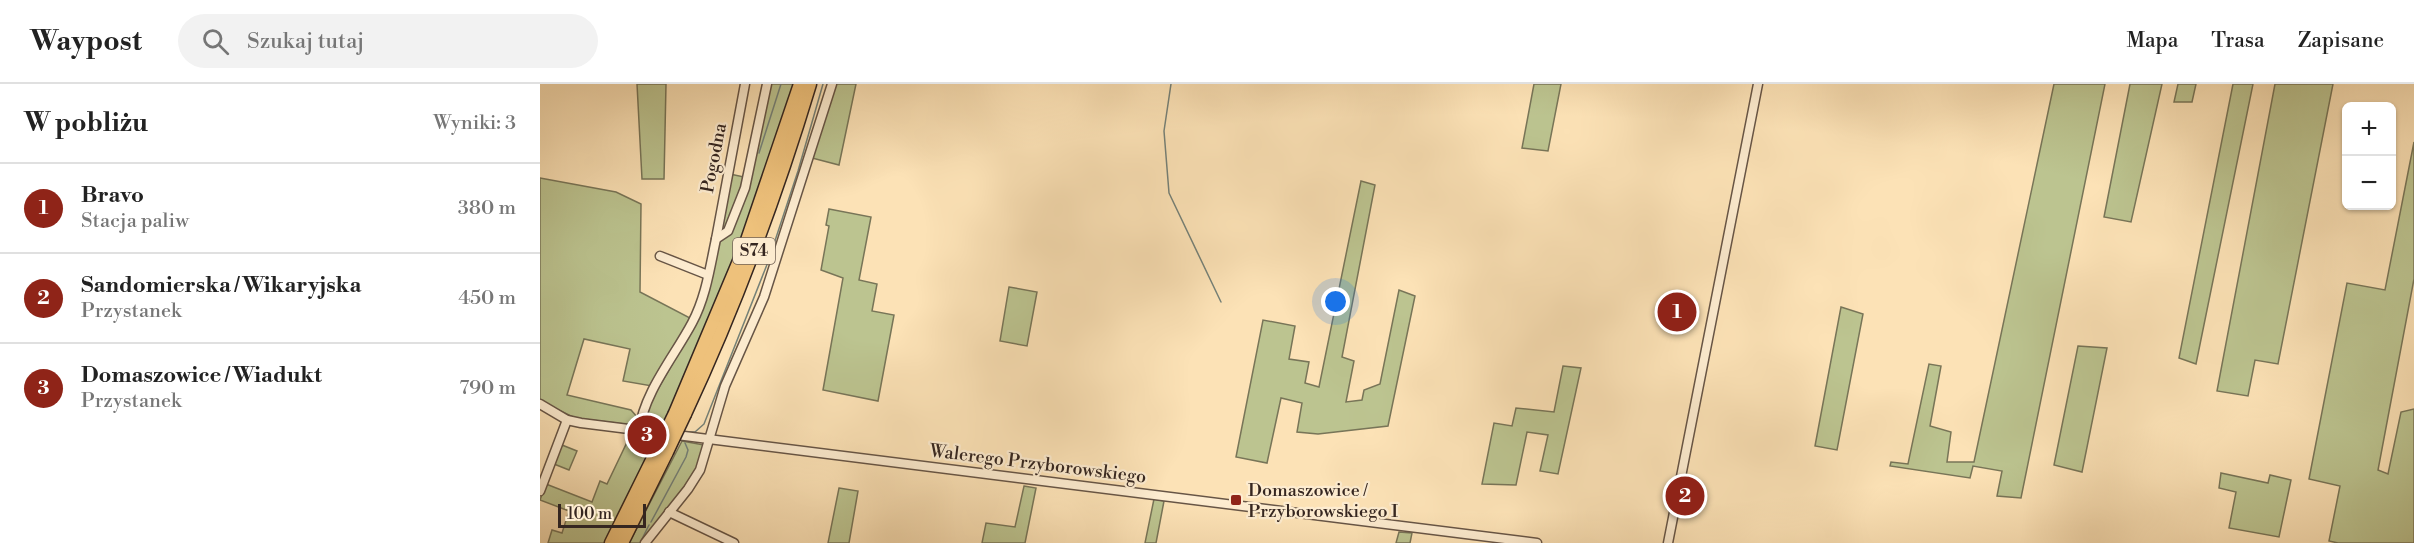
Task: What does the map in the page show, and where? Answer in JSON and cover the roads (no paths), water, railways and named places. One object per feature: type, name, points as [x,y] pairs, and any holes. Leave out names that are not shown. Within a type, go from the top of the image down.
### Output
[{"type":"highway","name":"S74","points":[[680,413],[744,249],[800,84]]},
{"type":"highway","name":"S74","points":[[622,543],[662,451],[747,270],[810,84]]},
{"type":"highway","name":"S74","points":[[611,543],[662,451]]},
{"type":"street","name":"Pogodna","points":[[639,431],[649,399],[693,321],[708,275],[745,84]]},
{"type":"street","points":[[716,239],[728,231],[745,188],[767,84]]},
{"type":"street","points":[[645,543],[697,476],[725,386],[768,285],[832,84]]},
{"type":"street","points":[[1668,543],[1758,84]]},
{"type":"street","points":[[660,256],[708,275]]},
{"type":"street","name":"Walerego Przyborowskiego","points":[[540,404],[567,420],[639,431],[1537,543]]},
{"type":"street","points":[[540,490],[567,420]]},
{"type":"street","points":[[669,512],[734,543]]},
{"type":"waterway","points":[[759,153],[781,84]]},
{"type":"waterway","points":[[685,432],[695,432],[704,424],[768,262],[823,84]]},
{"type":"waterway","points":[[1171,84],[1164,131],[1169,193],[1221,302]]},
{"type":"waterway","points":[[651,522],[686,457],[688,450],[685,443]]},
{"type":"waterway","points":[[640,543],[649,525]]},
{"type":"place","name":"Bravo","points":[[1677,312]]},
{"type":"place","name":"Domaszowice / Wiadukt","points":[[647,435]]},
{"type":"place","name":"Sandomierska / Wikaryjska","points":[[1685,496]]},
{"type":"place","name":"Domaszowice / Przyborowskiego I","points":[[1236,500]]}]
